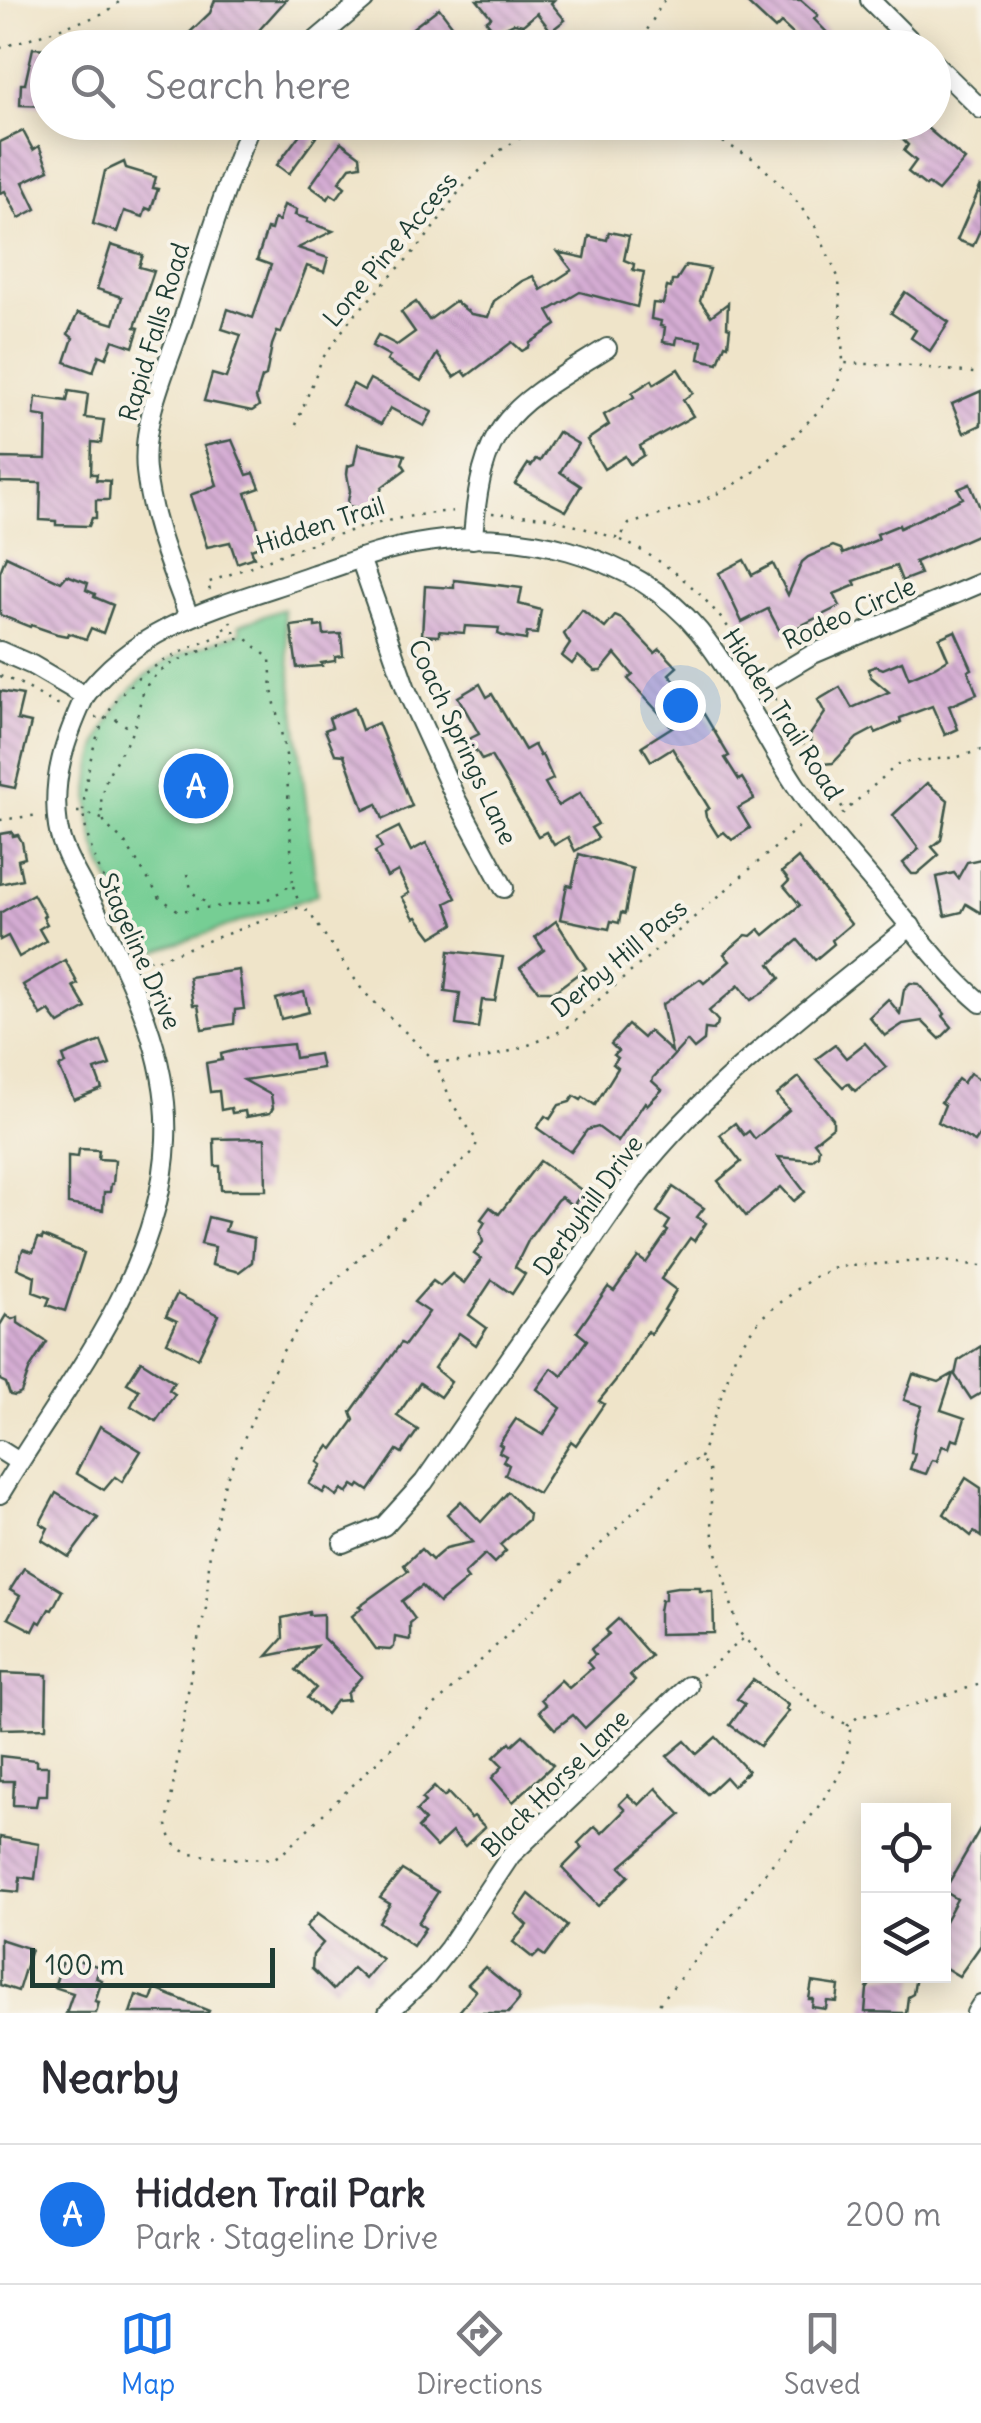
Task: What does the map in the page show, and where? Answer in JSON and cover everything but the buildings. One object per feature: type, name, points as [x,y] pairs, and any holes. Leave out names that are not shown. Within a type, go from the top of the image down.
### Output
[{"type":"street","points":[[328,30],[364,0]]},
{"type":"street","points":[[870,0],[900,30]]},
{"type":"street","points":[[951,80],[981,109]]},
{"type":"street","name":"Rapid Falls Road","points":[[189,617],[150,503],[147,438],[161,384],[245,140]]},
{"type":"street","points":[[473,539],[478,480],[498,430],[536,391],[607,348]]},
{"type":"street","name":"Hidden Trail Road","points":[[85,696],[99,677],[139,642],[218,599],[360,558],[419,543],[473,539],[551,547],[584,556],[652,588],[696,628],[719,658],[816,814],[944,967],[981,1002]]},
{"type":"street","name":"Coach Springs Lane","points":[[360,558],[406,689],[456,799],[504,888]]},
{"type":"street","name":"Rodeo Circle","points":[[742,696],[813,654],[981,583]]},
{"type":"street","points":[[0,651],[32,664],[85,696]]},
{"type":"street","name":"Stageline Drive","points":[[0,1494],[135,1270],[162,1185],[167,1138],[163,1082],[154,1038],[136,991],[59,833],[56,780],[60,754],[85,696]]},
{"type":"street","name":"Derbyhill Drive","points":[[343,1543],[384,1526],[424,1482],[638,1174],[674,1129],[732,1075],[911,926]]},
{"type":"street","points":[[0,1450],[19,1462]]},
{"type":"street","name":"Black Horse Lane","points":[[388,2013],[426,1978],[511,1855],[688,1686]]},
{"type":"street","points":[[976,2013],[981,2005]]},
{"type":"path","points":[[55,30],[107,13],[121,0]]},
{"type":"path","points":[[646,30],[664,0]]},
{"type":"path","points":[[0,48],[30,38]]},
{"type":"path","name":"Lone Pine Access","points":[[296,425],[322,358],[350,320],[424,242],[462,189],[501,150],[517,140]]},
{"type":"path","points":[[619,538],[629,524],[729,491],[772,460],[838,389],[843,363],[838,279],[816,226],[790,193],[754,159],[719,140]]},
{"type":"path","points":[[843,363],[981,374]]},
{"type":"path","name":"Hidden Trail","points":[[218,599],[207,583],[340,533],[412,514],[457,511]]},
{"type":"path","points":[[490,513],[547,517],[619,538],[648,553],[706,598],[758,669]]},
{"type":"path","points":[[218,599],[237,639]]},
{"type":"path","points":[[224,628],[227,633],[160,660],[119,696],[105,716],[86,767],[82,812],[102,819],[125,843],[170,906],[189,912],[265,900],[285,892],[292,884]]},
{"type":"path","points":[[102,819],[107,775],[133,730],[141,696],[152,678],[183,658],[247,639],[270,660],[286,756],[292,884],[300,907]]},
{"type":"path","points":[[0,676],[55,704]]},
{"type":"path","points":[[774,698],[843,813],[899,763],[981,750]]},
{"type":"path","points":[[105,716],[133,730]]},
{"type":"path","points":[[0,820],[40,815]]},
{"type":"path","name":"Derby Hill Pass","points":[[434,1061],[456,1065],[550,1037],[566,1028],[800,825]]},
{"type":"path","points":[[187,874],[192,892],[208,906]]},
{"type":"path","points":[[700,1459],[735,1356],[747,1336],[762,1318],[812,1278],[837,1267],[936,1260],[981,1266]]},
{"type":"path","points":[[714,1664],[744,1638]]},
{"type":"path","points":[[847,1726],[859,1716],[888,1713],[981,1684]]},
{"type":"green space","points":[[283,609],[317,895],[151,953],[111,883],[92,833],[89,806],[95,754],[118,706],[156,668],[186,652],[241,633],[239,625]]},
{"type":"place","name":"Hidden Trail Park","points":[[196,786]]}]
